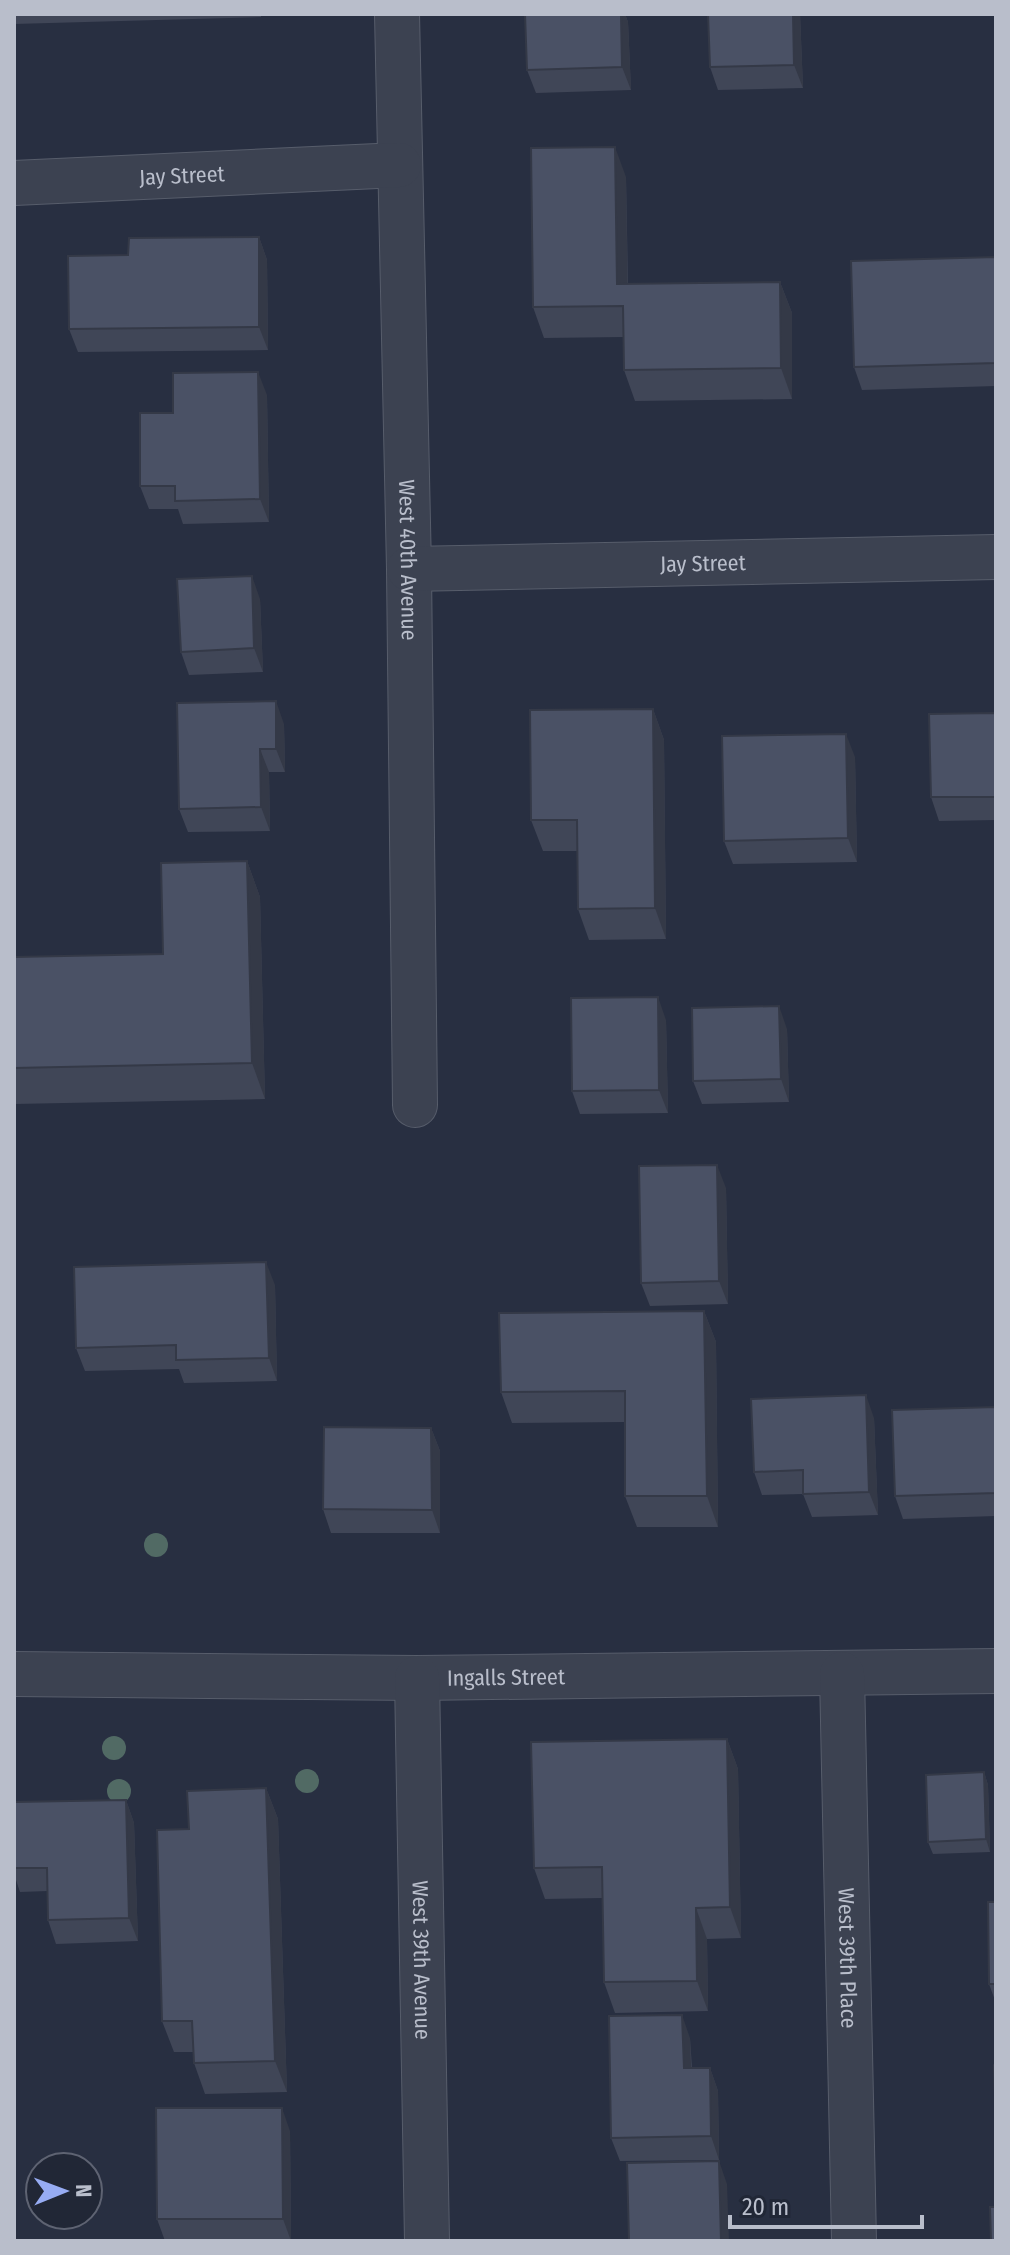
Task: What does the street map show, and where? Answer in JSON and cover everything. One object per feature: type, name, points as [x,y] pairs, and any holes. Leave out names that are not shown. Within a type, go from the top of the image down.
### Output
[{"type":"street","name":"West 40th Avenue","points":[[397,14],[409,569],[415,1105]]},
{"type":"street","name":"Jay Street","points":[[14,183],[399,165]]},
{"type":"street","name":"Jay Street","points":[[409,569],[996,557]]},
{"type":"street","name":"Ingalls Street","points":[[14,1674],[417,1678],[996,1671]]},
{"type":"street","name":"West 39th Place","points":[[842,1674],[854,2241]]},
{"type":"street","name":"West 39th Avenue","points":[[417,1678],[427,2241]]},
{"type":"building","points":[[525,14],[621,14],[622,67],[527,70]]},
{"type":"building","points":[[708,14],[793,14],[794,65],[710,67]]},
{"type":"building","points":[[615,147],[617,284],[780,282],[781,368],[624,370],[623,306],[533,307],[531,148]]},
{"type":"building","points":[[259,237],[259,327],[69,329],[68,256],[128,255],[129,238]]},
{"type":"building","points":[[996,257],[996,363],[854,367],[851,261]]},
{"type":"building","points":[[258,372],[260,499],[175,501],[175,486],[140,486],[140,413],[173,413],[173,373]]},
{"type":"building","points":[[252,576],[254,648],[181,652],[177,579]]},
{"type":"building","points":[[276,701],[276,749],[260,749],[261,807],[179,809],[177,703]]},
{"type":"building","points":[[653,709],[655,908],[578,909],[577,820],[531,820],[530,710]]},
{"type":"building","points":[[996,713],[996,797],[931,797],[929,714]]},
{"type":"building","points":[[846,734],[848,838],[724,841],[722,736]]},
{"type":"building","points":[[247,861],[252,1063],[14,1068],[14,957],[163,954],[161,863]]},
{"type":"building","points":[[658,997],[659,1090],[572,1091],[571,998]]},
{"type":"building","points":[[779,1006],[781,1079],[693,1081],[692,1008]]},
{"type":"building","points":[[717,1165],[719,1281],[641,1283],[639,1166]]},
{"type":"building","points":[[266,1262],[269,1358],[176,1360],[176,1345],[76,1348],[74,1267]]},
{"type":"building","points":[[704,1311],[707,1496],[625,1496],[625,1391],[501,1392],[499,1313]]},
{"type":"building","points":[[866,1395],[869,1492],[803,1494],[803,1470],[754,1472],[751,1399]]},
{"type":"building","points":[[996,1407],[996,1493],[895,1496],[892,1410]]},
{"type":"building","points":[[324,1427],[431,1428],[432,1510],[323,1509]]},
{"type":"building","points":[[727,1739],[730,1907],[696,1908],[697,1981],[604,1982],[602,1867],[534,1868],[531,1742]]},
{"type":"building","points":[[984,1772],[986,1839],[928,1842],[926,1775]]},
{"type":"building","points":[[266,1788],[275,2061],[194,2063],[192,2021],[162,2021],[157,1830],[189,1829],[187,1791]]},
{"type":"building","points":[[126,1800],[129,1918],[48,1920],[47,1868],[14,1868],[14,1802]]},
{"type":"building","points":[[988,1902],[996,1902],[996,1984],[989,1984]]},
{"type":"building","points":[[682,2015],[684,2068],[710,2068],[711,2136],[611,2138],[609,2016]]},
{"type":"building","points":[[996,2064],[996,2127],[994,2065]]},
{"type":"building","points":[[156,2108],[282,2108],[283,2219],[157,2219]]},
{"type":"building","points":[[719,2161],[721,2241],[629,2241],[627,2163]]},
{"type":"building","points":[[990,2207],[996,2207],[996,2241],[991,2241]]}]
